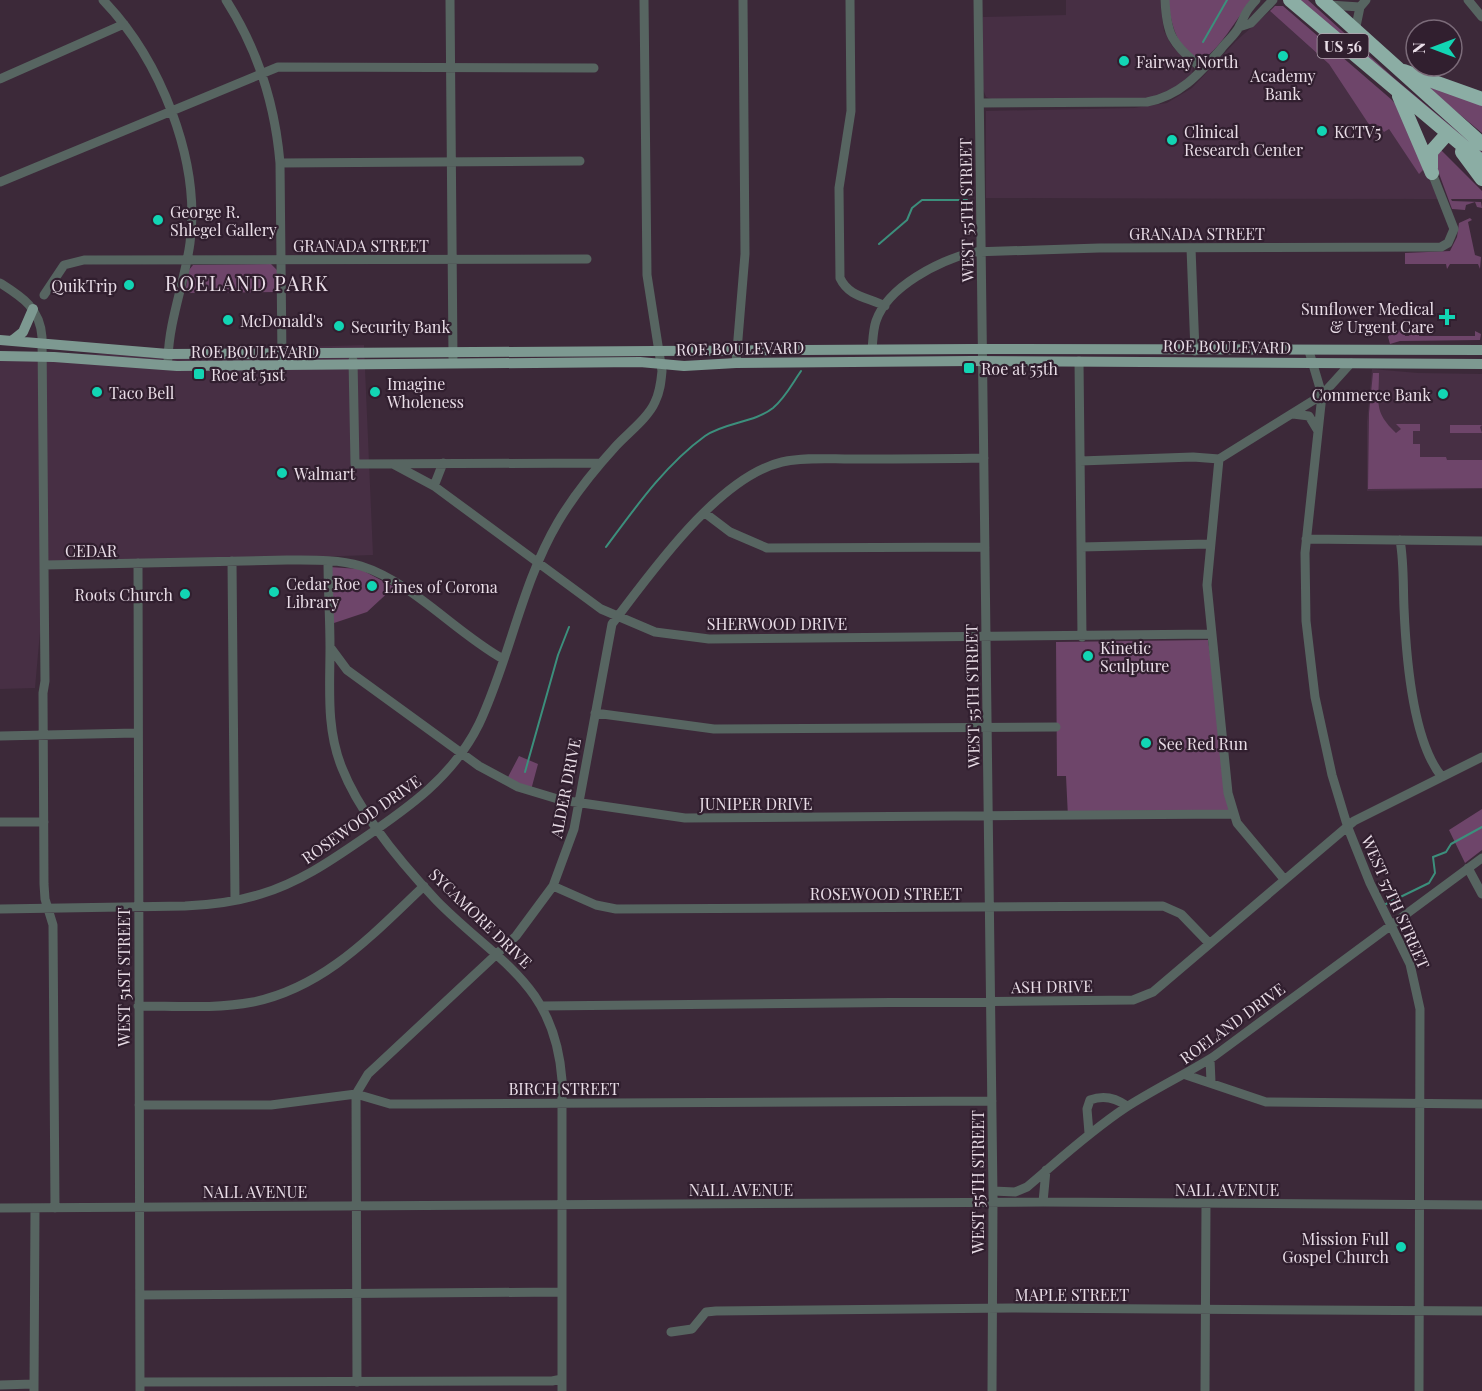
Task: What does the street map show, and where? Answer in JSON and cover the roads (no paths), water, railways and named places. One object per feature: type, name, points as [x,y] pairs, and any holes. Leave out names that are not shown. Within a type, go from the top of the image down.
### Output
[{"type":"highway","name":"US 56","points":[[1290,0],[1482,162]]},
{"type":"highway","name":"US 56","points":[[1325,2],[1482,144]]},
{"type":"highway","points":[[1397,68],[1482,99]]},
{"type":"highway","points":[[1397,91],[1432,173]]},
{"type":"highway","points":[[1432,173],[1431,152],[1447,134],[1482,179]]},
{"type":"main road","points":[[13,340],[23,332],[33,309]]},
{"type":"main road","name":"ROE BOULEVARD","points":[[0,340],[168,354],[282,360],[658,358],[684,366],[736,357],[872,350],[1482,350]]},
{"type":"main road","name":"ROE BOULEVARD","points":[[0,356],[168,366],[282,360]]},
{"type":"main road","name":"ROE BOULEVARD","points":[[736,357],[1482,364]]},
{"type":"street","points":[[103,0],[146,55],[171,111],[183,152],[191,196],[192,230],[168,354],[168,366]]},
{"type":"street","points":[[226,0],[243,29],[262,72],[272,104],[280,163],[282,360]]},
{"type":"street","points":[[450,0],[453,359]]},
{"type":"street","name":"ROSEWOOD DRIVE","points":[[0,909],[204,905],[236,900],[283,886],[310,873],[424,796],[461,753],[478,725],[537,564],[559,521],[601,463],[655,404],[661,386],[646,257],[644,0]]},
{"type":"street","points":[[736,357],[745,254],[742,0]]},
{"type":"street","points":[[850,0],[851,111],[839,188],[840,278],[844,288],[852,294],[885,306],[875,322],[872,350]]},
{"type":"street","name":"WEST 55TH STREET","points":[[978,0],[993,1191],[992,1391]]},
{"type":"street","points":[[1166,0],[1166,27],[1171,38],[1202,69]]},
{"type":"street","points":[[980,103],[1147,102],[1176,93],[1202,69],[1239,27],[1242,15],[1256,0]]},
{"type":"street","points":[[1239,27],[1251,24],[1273,0]]},
{"type":"street","points":[[1468,0],[1482,17]]},
{"type":"street","points":[[1325,2],[1363,3],[1355,31]]},
{"type":"street","points":[[0,79],[124,24]]},
{"type":"street","points":[[0,182],[262,72],[279,67],[594,68]]},
{"type":"street","points":[[280,163],[580,161]]},
{"type":"street","name":"GRANADA STREET","points":[[885,306],[892,297],[931,269],[954,257],[981,250],[1441,247],[1448,243],[1454,229],[1432,173]]},
{"type":"street","points":[[1191,248],[1195,351]]},
{"type":"street","name":"GRANADA STREET","points":[[44,295],[64,265],[74,261],[587,259]]},
{"type":"street","points":[[0,283],[22,297],[33,309],[39,320],[42,343],[45,565],[44,884],[53,925],[55,1208]]},
{"type":"street","name":"WEST 57TH STREET","points":[[1309,351],[1322,394],[1306,539],[1305,581],[1310,665],[1323,741],[1348,828],[1370,884],[1405,952],[1417,989],[1421,1029],[1419,1391]]},
{"type":"street","points":[[353,360],[355,464],[601,463]]},
{"type":"street","points":[[1079,361],[1083,637]]},
{"type":"street","points":[[1080,461],[1219,459],[1322,394],[1351,363]]},
{"type":"street","points":[[1290,414],[1299,413],[1309,416],[1318,431]]},
{"type":"street","name":"ALDER DRIVE","points":[[356,1094],[369,1074],[525,927],[553,886],[568,850],[579,804],[609,630],[632,596],[728,489],[742,479],[781,462],[799,459],[984,458]]},
{"type":"street","points":[[1219,459],[1209,544],[1207,585],[1228,793],[1233,814],[1246,836],[1284,879]]},
{"type":"street","points":[[434,486],[443,463]]},
{"type":"street","name":"SHERWOOD DRIVE","points":[[393,464],[434,486],[577,593],[617,617],[641,627],[684,638],[986,638],[1212,634]]},
{"type":"street","points":[[705,513],[729,532],[767,548],[985,547]]},
{"type":"street","points":[[1306,539],[1482,541]]},
{"type":"street","points":[[1400,540],[1407,645],[1415,705],[1426,747],[1442,777]]},
{"type":"street","points":[[1081,547],[1209,544]]},
{"type":"street","points":[[232,561],[236,900]]},
{"type":"street","name":"CEDAR","points":[[45,565],[328,561],[361,566],[384,576],[503,659]]},
{"type":"street","name":"SYCAMORE DRIVE","points":[[328,561],[330,717],[341,767],[378,829],[424,886],[454,917],[525,980],[542,1006],[556,1041],[560,1059],[562,1103],[562,1391]]},
{"type":"street","name":"WEST 51ST STREET","points":[[138,563],[136,733],[140,1386]]},
{"type":"street","name":"JUNIPER DRIVE","points":[[330,647],[347,670],[461,753],[518,787],[579,804],[685,818],[1233,814]]},
{"type":"street","points":[[330,679],[347,670]]},
{"type":"street","points":[[595,713],[714,729],[1056,727]]},
{"type":"street","points":[[0,736],[136,733]]},
{"type":"street","name":"ASH DRIVE","points":[[542,1006],[1133,1000],[1153,992],[1354,821],[1482,757]]},
{"type":"street","points":[[0,822],[44,822]]},
{"type":"street","name":"ROELAND DRIVE","points":[[993,1191],[1015,1191],[1027,1187],[1089,1133],[1127,1106],[1186,1075],[1210,1059],[1482,858]]},
{"type":"street","points":[[1468,868],[1482,894]]},
{"type":"street","points":[[138,1006],[230,1005],[268,998],[300,987],[343,961],[424,886]]},
{"type":"street","name":"ROSEWOOD STREET","points":[[553,886],[587,903],[616,909],[1163,906],[1181,914],[1209,943]]},
{"type":"street","points":[[1210,1059],[1211,1082]]},
{"type":"street","points":[[1186,1075],[1266,1102],[1482,1104]]},
{"type":"street","points":[[356,1094],[357,1382]]},
{"type":"street","name":"BIRCH STREET","points":[[139,1105],[271,1105],[356,1094],[390,1104],[992,1101]]},
{"type":"street","points":[[1089,1133],[1087,1109],[1090,1100],[1116,1098],[1127,1106]]},
{"type":"street","points":[[1043,1202],[1046,1170]]},
{"type":"street","name":"NALL AVENUE","points":[[0,1208],[1043,1202],[1482,1205]]},
{"type":"street","points":[[1205,1391],[1206,1204]]},
{"type":"street","points":[[0,1385],[34,1387],[35,1208]]},
{"type":"street","points":[[140,1295],[562,1292]]},
{"type":"street","name":"MAPLE STREET","points":[[671,1332],[692,1329],[706,1312],[716,1311],[993,1309],[1482,1311]]},
{"type":"street","points":[[140,1386],[552,1381],[562,1379]]},
{"type":"waterway","points":[[1203,42],[1227,0]]},
{"type":"waterway","points":[[879,244],[907,220],[912,208],[922,200],[967,200]]},
{"type":"waterway","points":[[606,547],[651,488],[690,447],[713,431],[757,417],[773,408],[801,371]]},
{"type":"waterway","points":[[525,772],[558,655],[569,627]]},
{"type":"waterway","points":[[1386,904],[1429,883],[1435,873],[1433,857],[1446,852],[1451,844],[1482,827]]},
{"type":"place","name":"Academy Bank","points":[[1283,56]]},
{"type":"place","name":"Fairway North","points":[[1124,61]]},
{"type":"place","name":"KCTV5","points":[[1322,131]]},
{"type":"place","name":"Clinical Research Center","points":[[1172,140]]},
{"type":"place","name":"George R. Shlegel Gallery","points":[[158,220]]},
{"type":"place","name":"QuikTrip","points":[[129,285]]},
{"type":"place","name":"Sunflower Medical & Urgent Care","points":[[1447,317]]},
{"type":"place","name":"McDonald's","points":[[228,320]]},
{"type":"place","name":"Security Bank","points":[[339,326]]},
{"type":"place","name":"Roe at 55th","points":[[969,368]]},
{"type":"place","name":"Roe at 51st","points":[[199,374]]},
{"type":"place","name":"Taco Bell","points":[[97,392]]},
{"type":"place","name":"Imagine Wholeness","points":[[375,392]]},
{"type":"place","name":"Commerce Bank","points":[[1443,394]]},
{"type":"place","name":"Walmart","points":[[282,473]]},
{"type":"place","name":"Lines of Corona","points":[[372,586]]},
{"type":"place","name":"Cedar Roe Library","points":[[274,592]]},
{"type":"place","name":"Roots Church","points":[[185,594]]},
{"type":"place","name":"Kinetic Sculpture","points":[[1088,656]]},
{"type":"place","name":"See Red Run","points":[[1146,743]]},
{"type":"place","name":"Mission Full Gospel Church","points":[[1401,1247]]},
{"type":"district","name":"ROELAND PARK","points":[[247,282]]}]
